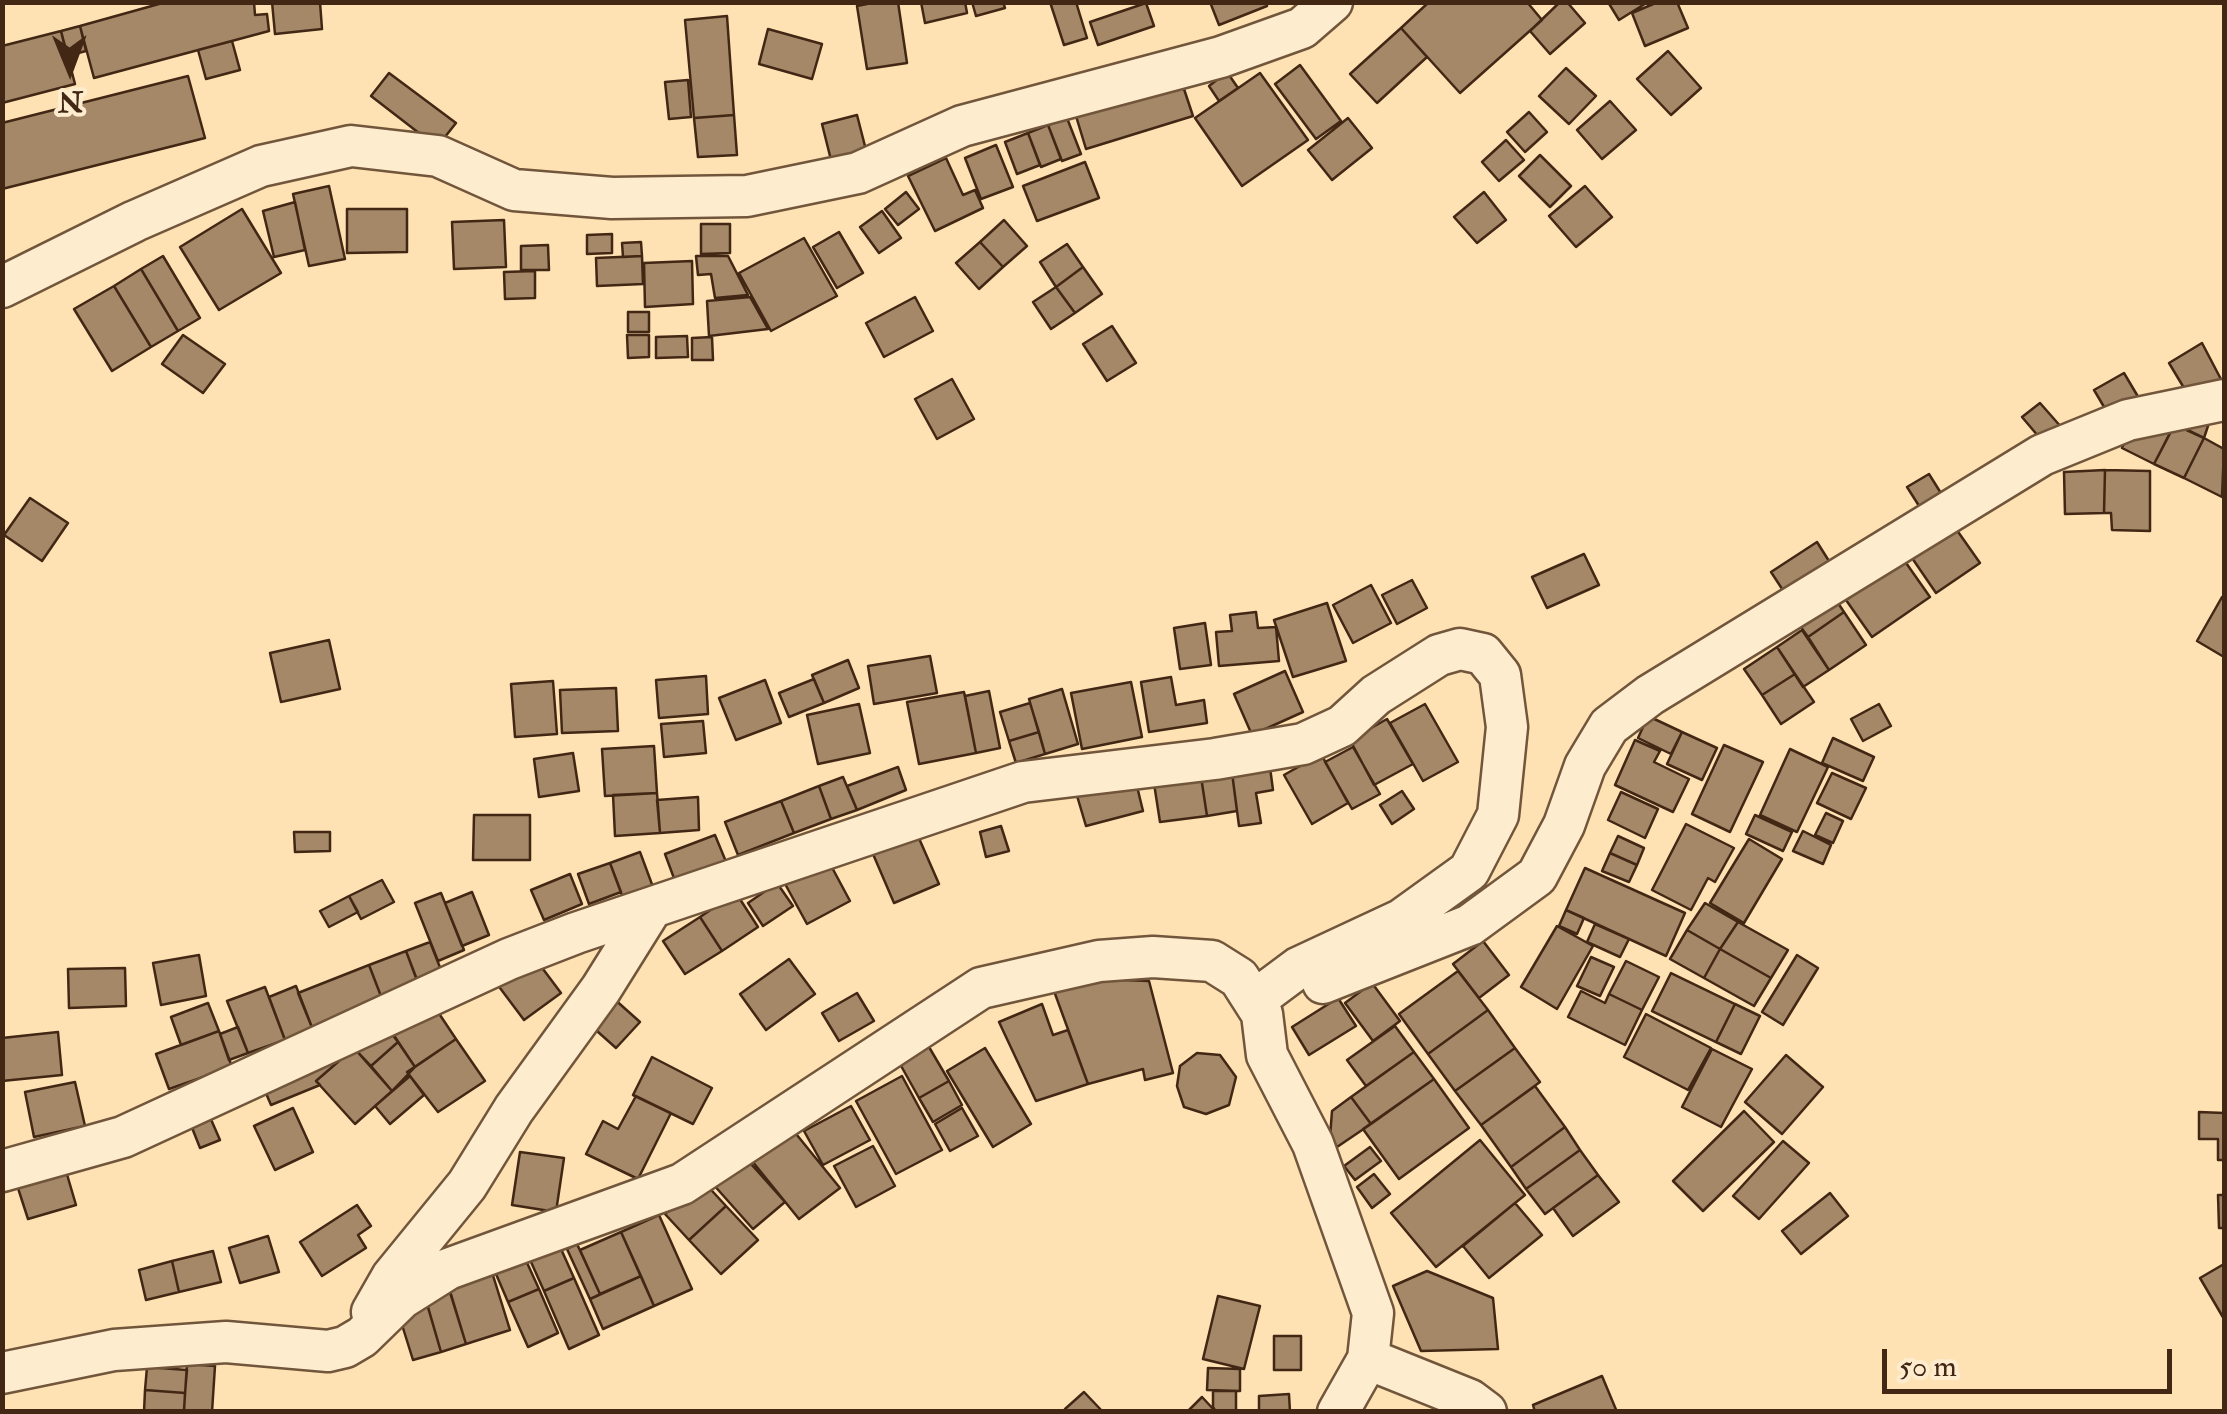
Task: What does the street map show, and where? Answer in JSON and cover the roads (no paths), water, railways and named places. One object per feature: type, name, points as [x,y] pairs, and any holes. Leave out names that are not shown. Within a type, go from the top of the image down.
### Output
[{"type":"street","points":[[2,287],[135,221],[261,166],[351,146],[438,156],[514,190],[612,198],[747,196],[858,172],[962,126],[1221,56],[1302,28],[1332,2]]},
{"type":"street","points":[[1258,1007],[1470,926],[1537,876],[1564,825],[1585,766],[1609,726],[1650,694],[2042,455],[2128,420],[2224,400]]},
{"type":"street","points":[[2,1171],[123,1137],[509,959],[651,909],[1022,782],[1229,757],[1302,744],[1342,726],[1376,696],[1439,655],[1460,649],[1483,654],[1500,675],[1507,726],[1498,814],[1469,871],[1401,920],[1298,968],[1258,1007]]},
{"type":"street","points":[[362,1338],[392,1277],[467,1185],[514,1109],[601,990],[651,909]]},
{"type":"street","points":[[2,1373],[114,1350],[226,1342],[328,1351],[362,1338],[402,1298],[448,1269],[682,1184],[981,988],[1099,961],[1153,957],[1212,962],[1239,978],[1258,1007],[1268,1056],[1314,1144],[1373,1314],[1368,1359],[1338,1412]]},
{"type":"street","points":[[1368,1359],[1470,1400],[1486,1412]]}]
